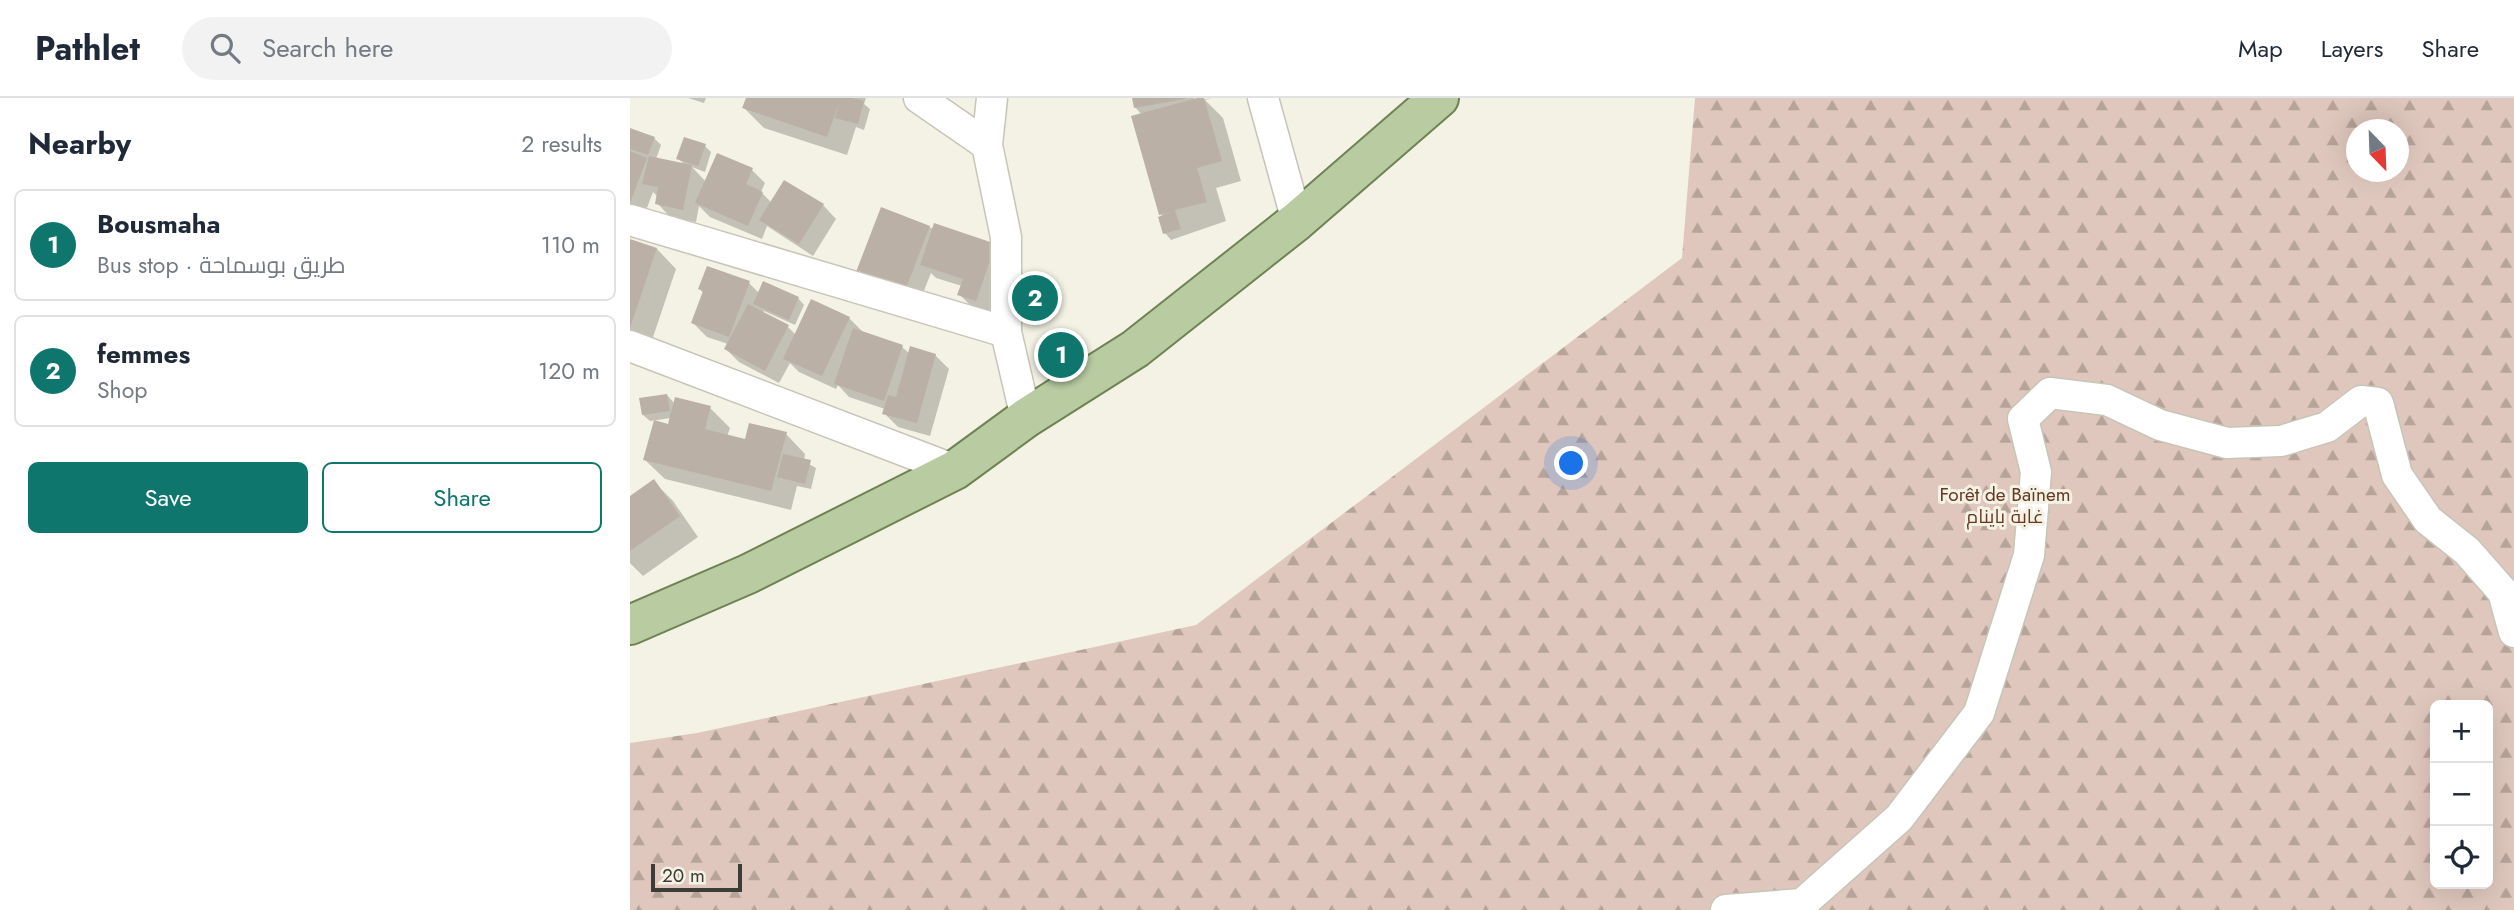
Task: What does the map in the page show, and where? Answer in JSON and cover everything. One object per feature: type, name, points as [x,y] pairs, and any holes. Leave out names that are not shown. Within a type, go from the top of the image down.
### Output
[{"type":"main road","points":[[630,625],[748,574],[955,470],[1026,418],[1135,349],[1297,221],[1439,98]]},
{"type":"street","points":[[919,98],[987,145]]},
{"type":"street","points":[[992,98],[987,145],[1006,237],[1006,331],[1026,418]]},
{"type":"street","points":[[1263,98],[1297,221]]},
{"type":"street","points":[[630,220],[1006,331]]},
{"type":"street","points":[[630,346],[955,470]]},
{"type":"street","points":[[1726,910],[1802,904],[1899,818],[1979,713],[2029,555],[2036,472],[2023,419],[2050,393],[2107,400],[2160,425],[2227,443],[2281,441],[2327,427],[2361,401],[2378,403],[2397,475],[2428,520],[2467,551],[2503,592],[2514,632]]},
{"type":"green space","name":"Forêt de Baïnem غابة باينام","points":[[1695,98],[2514,98],[2514,910],[630,910],[630,743],[697,733],[1196,625],[1682,258]]},
{"type":"building","points":[[746,98],[852,98],[864,101],[858,124],[835,118],[839,103],[827,137],[742,108]]},
{"type":"building","points":[[1132,98],[1185,98],[1185,99],[1134,108]]},
{"type":"building","points":[[1204,98],[1222,161],[1197,168],[1207,202],[1175,210],[1181,229],[1163,234],[1158,217],[1171,212],[1159,215],[1131,116]]},
{"type":"building","points":[[630,128],[655,137],[648,155],[630,149]]},
{"type":"building","points":[[684,137],[706,144],[698,166],[676,159]]},
{"type":"building","points":[[630,151],[647,158],[630,203]]},
{"type":"building","points":[[717,153],[753,168],[746,184],[763,192],[748,226],[695,203]]},
{"type":"building","points":[[649,156],[692,165],[683,210],[655,204],[658,187],[642,184]]},
{"type":"building","points":[[784,180],[824,204],[799,244],[759,220]]},
{"type":"building","points":[[881,207],[930,226],[905,291],[856,272]]},
{"type":"building","points":[[934,223],[996,244],[976,301],[957,295],[963,279],[920,265]]},
{"type":"building","points":[[630,239],[657,248],[630,328]]},
{"type":"building","points":[[707,266],[750,281],[729,337],[691,323],[703,291],[698,289]]},
{"type":"building","points":[[763,281],[799,297],[789,320],[753,304]]},
{"type":"building","points":[[811,299],[850,317],[822,376],[783,359]]},
{"type":"building","points":[[748,304],[789,325],[765,371],[724,349]]},
{"type":"building","points":[[853,328],[903,345],[884,401],[834,384]]},
{"type":"building","points":[[910,346],[936,354],[917,423],[882,414],[888,395],[896,397]]},
{"type":"building","points":[[667,394],[670,411],[642,415],[639,398]]},
{"type":"building","points":[[675,397],[711,406],[705,429],[745,439],[749,423],[787,432],[771,491],[643,460],[654,420],[668,424]]},
{"type":"building","points":[[783,454],[811,460],[805,484],[777,477]]},
{"type":"building","points":[[654,479],[680,516],[630,551],[630,496]]},
{"type":"place","name":"femmes","points":[[1035,298]]},
{"type":"place","name":"Bousmaha","points":[[1061,355]]}]
